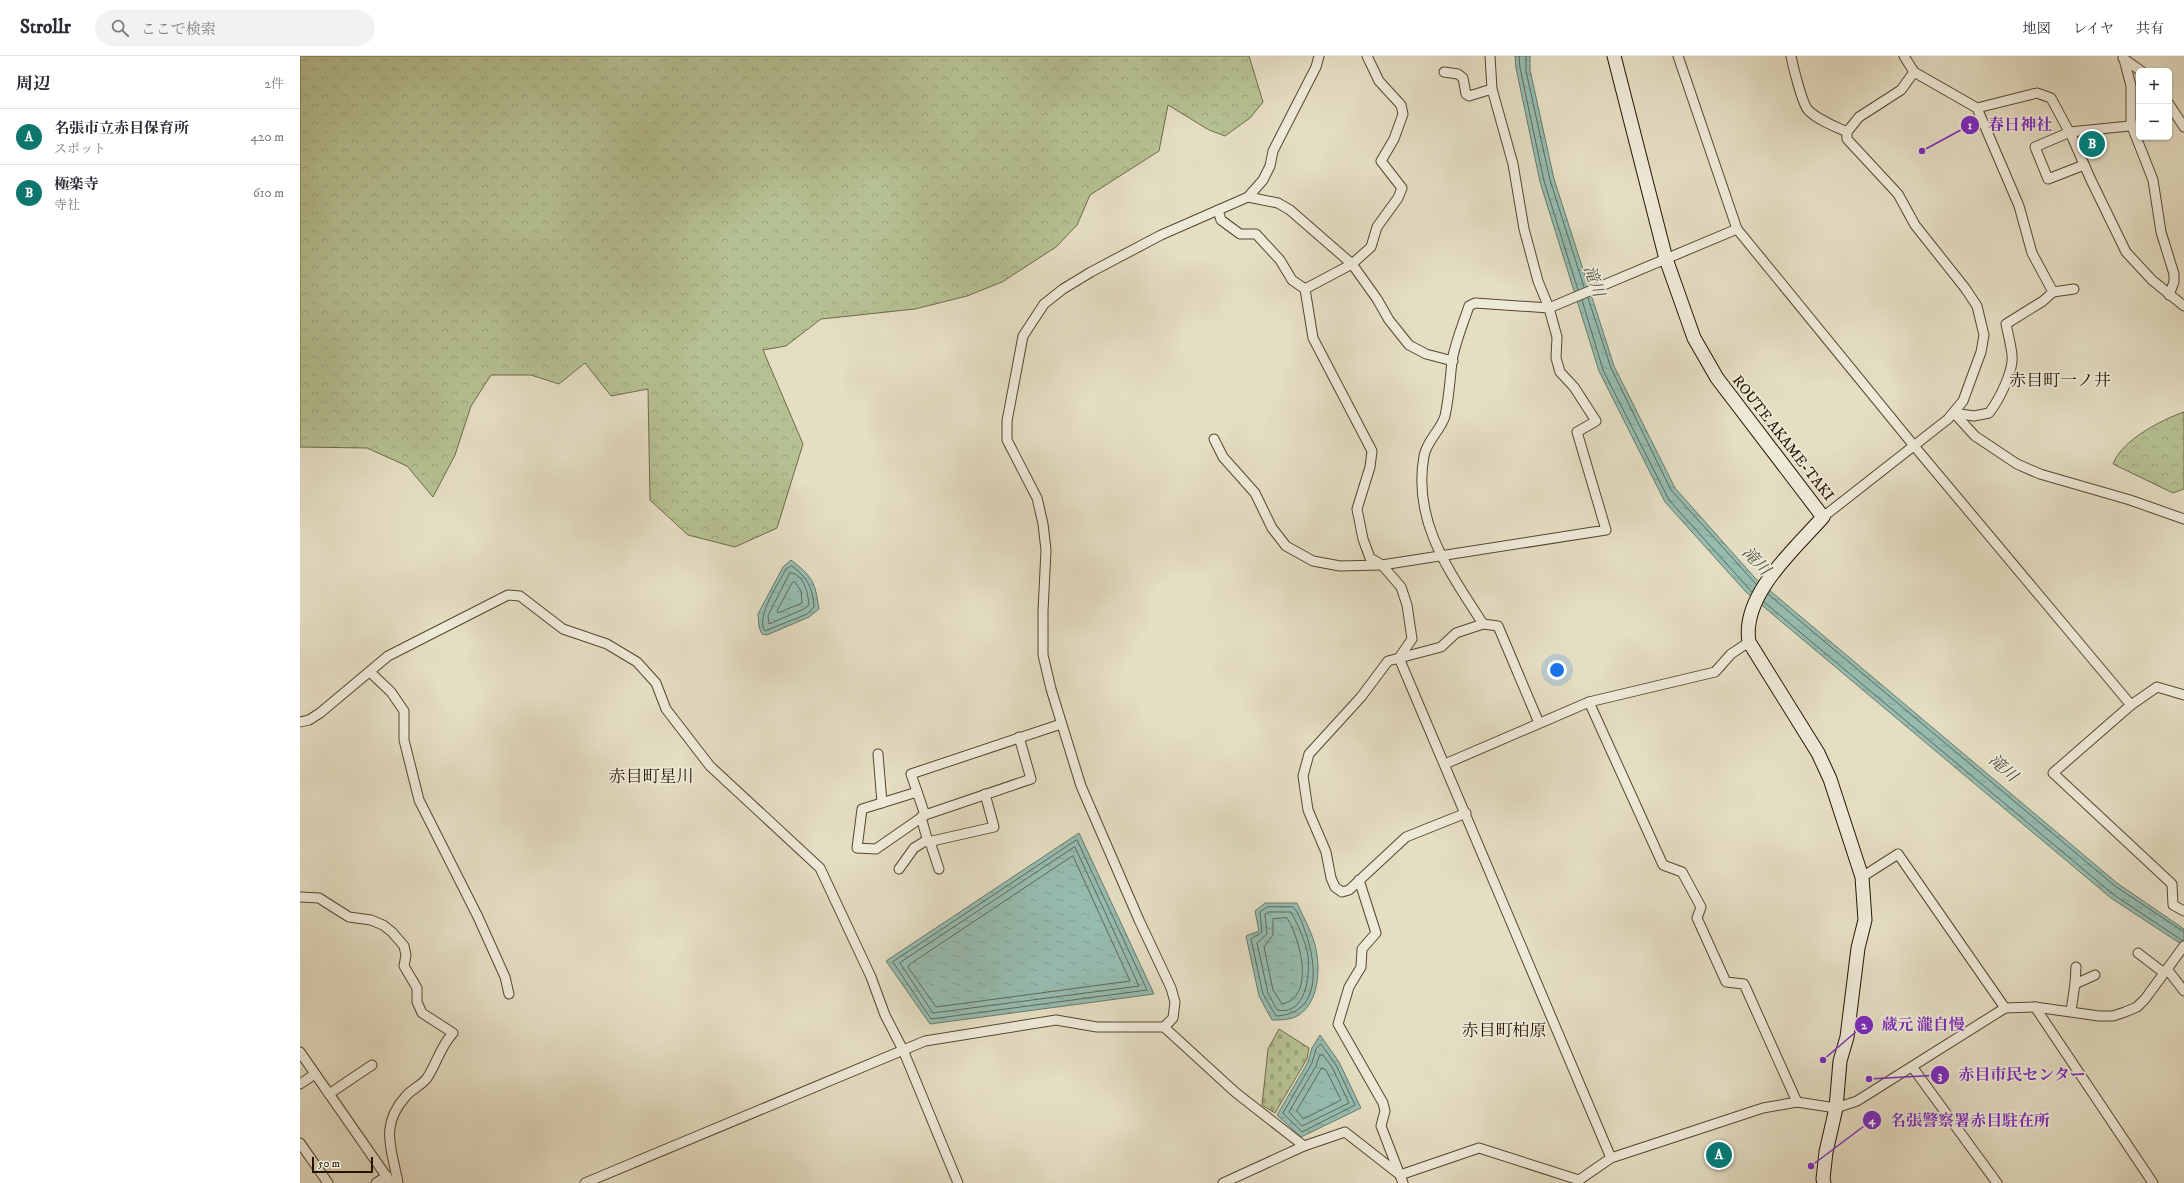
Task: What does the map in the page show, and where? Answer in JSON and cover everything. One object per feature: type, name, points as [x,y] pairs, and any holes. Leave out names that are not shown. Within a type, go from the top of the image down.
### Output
[{"type":"main road","name":"ROUTE AKAME-TAKI","points":[[1614,56],[1666,259],[1694,338],[1716,378],[1823,517],[1766,581],[1751,617],[1747,632],[1749,642]]},
{"type":"main road","points":[[1749,642],[1818,753],[1830,778],[1862,877],[1865,920],[1858,948],[1847,1037],[1840,1061],[1836,1108],[1821,1182]]},
{"type":"street","points":[[1164,1027],[1173,1018],[1175,1002],[1171,988],[1139,920],[1081,786],[1061,724],[1044,655],[1046,550],[1043,524],[1037,498],[1007,440],[1007,421],[1023,336],[1044,304],[1063,289],[1161,235],[1248,197],[1263,180],[1270,166],[1272,151],[1316,68],[1319,56]]},
{"type":"street","points":[[1305,289],[1352,264],[1371,247],[1377,227],[1398,198],[1402,188],[1380,160],[1394,139],[1403,114],[1401,105],[1380,81],[1367,56]]},
{"type":"street","points":[[1214,439],[1223,457],[1255,494],[1272,528],[1286,546],[1313,561],[1340,566],[1382,565],[1606,530],[1577,432],[1596,421],[1574,387],[1560,372],[1556,358],[1557,337],[1550,308],[1538,281],[1526,236],[1513,164],[1492,89],[1490,56]]},
{"type":"street","points":[[1678,56],[1737,228],[1915,447],[2131,705]]},
{"type":"street","points":[[1791,56],[1793,67],[1807,109],[1815,116],[1847,132]]},
{"type":"street","points":[[1904,56],[1914,72],[1977,108],[2019,206],[2032,253],[2053,292]]},
{"type":"street","points":[[2123,57],[2137,68]]},
{"type":"street","points":[[2084,165],[2048,179],[2035,147],[2070,132],[2136,126],[2131,86],[2123,57]]},
{"type":"street","points":[[1444,72],[1458,74],[1463,78],[1466,94],[1469,96],[1492,89]]},
{"type":"street","points":[[1823,517],[1915,447],[1954,413],[1963,401],[1981,352],[1984,335],[1977,306],[1966,288],[1915,224],[1898,194],[1857,152],[1847,139],[1847,132],[1859,118],[1901,90],[1914,72]]},
{"type":"street","points":[[1977,108],[2037,94],[2045,95],[2051,98],[2070,132],[2084,165],[2126,252],[2169,295],[2184,306]]},
{"type":"street","points":[[2172,116],[2184,127]]},
{"type":"street","points":[[2141,140],[2154,180],[2161,232],[2174,274],[2174,282],[2169,295]]},
{"type":"street","points":[[1248,197],[1278,203],[1290,210],[1352,264],[1377,299],[1389,320],[1409,345],[1426,354],[1452,361]]},
{"type":"street","points":[[1218,210],[1221,220],[1240,234],[1256,234],[1280,260],[1292,280],[1305,289],[1313,338],[1372,451],[1370,467],[1357,509],[1363,539],[1370,558],[1382,565],[1401,587],[1407,605],[1412,639],[1399,658]]},
{"type":"street","points":[[1483,624],[1440,556],[1423,504],[1422,490],[1424,456],[1428,443],[1444,418],[1450,393],[1452,361],[1469,306],[1475,303],[1550,308],[1737,228]]},
{"type":"street","points":[[1954,413],[1974,416],[1989,414],[1996,404],[2007,379],[2013,357],[2006,324],[2042,301],[2053,292],[2074,289]]},
{"type":"street","points":[[1954,413],[1975,436],[2017,464],[2040,474],[2130,500],[2184,518]]},
{"type":"street","points":[[300,722],[309,720],[320,713],[370,672],[374,666],[397,650],[502,597],[516,595],[524,598],[563,629],[607,644],[637,662],[656,683],[666,709],[710,766],[820,868],[871,977],[885,1015],[903,1050],[958,1183]]},
{"type":"street","points":[[1466,813],[1406,837],[1349,890],[1342,892],[1335,887],[1331,878],[1326,852],[1308,810],[1302,776],[1309,754],[1361,697],[1388,661],[1441,647],[1456,633],[1483,624],[1498,626],[1539,723]]},
{"type":"street","points":[[1445,764],[1589,702],[1715,672],[1731,654],[1749,642]]},
{"type":"street","points":[[1399,658],[1611,1158]]},
{"type":"street","points":[[370,672],[391,692],[404,711],[404,740],[419,800],[478,917],[505,977],[509,994]]},
{"type":"street","points":[[2184,695],[2157,687],[2131,705],[2053,773],[2172,884],[2174,905],[2184,911]]},
{"type":"street","points":[[1589,702],[1663,865],[1682,872],[1702,907],[1698,918],[1726,982],[1744,984],[1797,1102]]},
{"type":"street","points":[[939,869],[929,841],[911,774],[1061,724]]},
{"type":"street","points":[[917,792],[862,809],[857,848],[876,849],[923,816],[1031,779],[1019,737]]},
{"type":"street","points":[[878,754],[882,803]]},
{"type":"street","points":[[899,869],[914,848],[929,841],[994,827],[985,794]]},
{"type":"street","points":[[1862,877],[1898,854],[2005,1008]]},
{"type":"street","points":[[1359,880],[1376,933],[1362,949],[1361,968],[1349,987],[1338,1024],[1383,1103],[1385,1111],[1381,1126],[1401,1179]]},
{"type":"street","points":[[300,897],[324,900],[346,915],[371,920],[392,932],[404,946],[406,955],[404,966],[417,988],[417,1002],[420,1010],[427,1017],[453,1033],[443,1045],[438,1061],[426,1080],[405,1097],[391,1122],[389,1145],[398,1183]]},
{"type":"street","points":[[1401,1179],[1479,1148],[1583,1182],[1611,1158],[1763,1108],[1797,1102],[1836,1108],[1857,1101],[1913,1068],[1967,1031],[2005,1008],[2035,1007],[2106,1016],[2125,1012],[2136,1007],[2145,999],[2184,946]]},
{"type":"street","points":[[2138,953],[2165,971],[2184,991]]},
{"type":"street","points":[[2071,1011],[2076,967]]},
{"type":"street","points":[[2075,984],[2095,975]]},
{"type":"street","points":[[2035,1007],[2153,1183]]},
{"type":"street","points":[[585,1183],[925,1041],[1056,1020],[1097,1028],[1164,1027],[1235,1092],[1304,1146]]},
{"type":"street","points":[[300,1052],[389,1179],[376,1183]]},
{"type":"street","points":[[329,1094],[372,1065]]},
{"type":"street","points":[[1913,1068],[1997,1183]]},
{"type":"street","points":[[300,1084],[315,1074]]},
{"type":"street","points":[[1223,1183],[1240,1180],[1304,1146],[1345,1132],[1401,1179]]},
{"type":"street","points":[[300,1143],[328,1183]]},
{"type":"green space","points":[[300,56],[1249,56],[1263,102],[1250,118],[1225,136],[1209,130],[1168,105],[1159,151],[1090,195],[1077,225],[1056,247],[1002,282],[967,296],[915,309],[821,319],[786,346],[763,350],[803,444],[777,528],[735,547],[688,535],[650,500],[648,389],[611,396],[585,363],[559,384],[531,375],[491,375],[471,406],[455,455],[433,497],[407,466],[367,448],[300,447]]},
{"type":"green space","points":[[2184,412],[2184,489],[2173,493],[2113,464],[2118,455],[2133,439],[2164,420]]},
{"type":"green space","points":[[1279,1029],[1309,1048],[1307,1059],[1275,1113],[1262,1105],[1268,1049]]},
{"type":"water","points":[[1515,56],[1530,56],[1530,70],[1554,179],[1614,366],[1675,488],[1755,578],[2117,883],[2184,929],[2184,946],[2111,898],[1746,592],[1665,502],[1599,371],[1540,182],[1516,68]]},
{"type":"water","points":[[791,560],[804,571],[812,581],[816,592],[819,609],[809,617],[767,635],[762,634],[759,627],[758,614],[783,567]]},
{"type":"water","points":[[1079,833],[1154,994],[930,1024],[886,961]]},
{"type":"water","points":[[1265,903],[1297,903],[1312,935],[1316,948],[1318,971],[1316,989],[1313,997],[1304,1011],[1297,1016],[1288,1019],[1272,1020],[1259,996],[1246,936],[1259,931],[1255,911]]},
{"type":"water","points":[[1320,1035],[1339,1062],[1361,1108],[1301,1137],[1277,1115],[1308,1062],[1312,1048]]},
{"type":"place","name":"極楽寺","points":[[2092,144]]},
{"type":"place","name":"春日神社","points":[[1922,151]]},
{"type":"place","name":"蔵元 瀧自慢","points":[[1823,1060]]},
{"type":"place","name":"赤目市民センター","points":[[1869,1079]]},
{"type":"place","name":"名張市立赤目保育所","points":[[1719,1155]]},
{"type":"place","name":"名張警察署赤目駐在所","points":[[1811,1166]]},
{"type":"district","name":"赤目町一ノ井","points":[[2060,381]]},
{"type":"district","name":"赤目町星川","points":[[651,777]]},
{"type":"district","name":"赤目町柏原","points":[[1504,1031]]},
{"type":"water label","name":"滝川","points":[[1594,281]]},
{"type":"water label","name":"滝川","points":[[1756,561]]},
{"type":"water label","name":"滝川","points":[[2003,768]]}]
